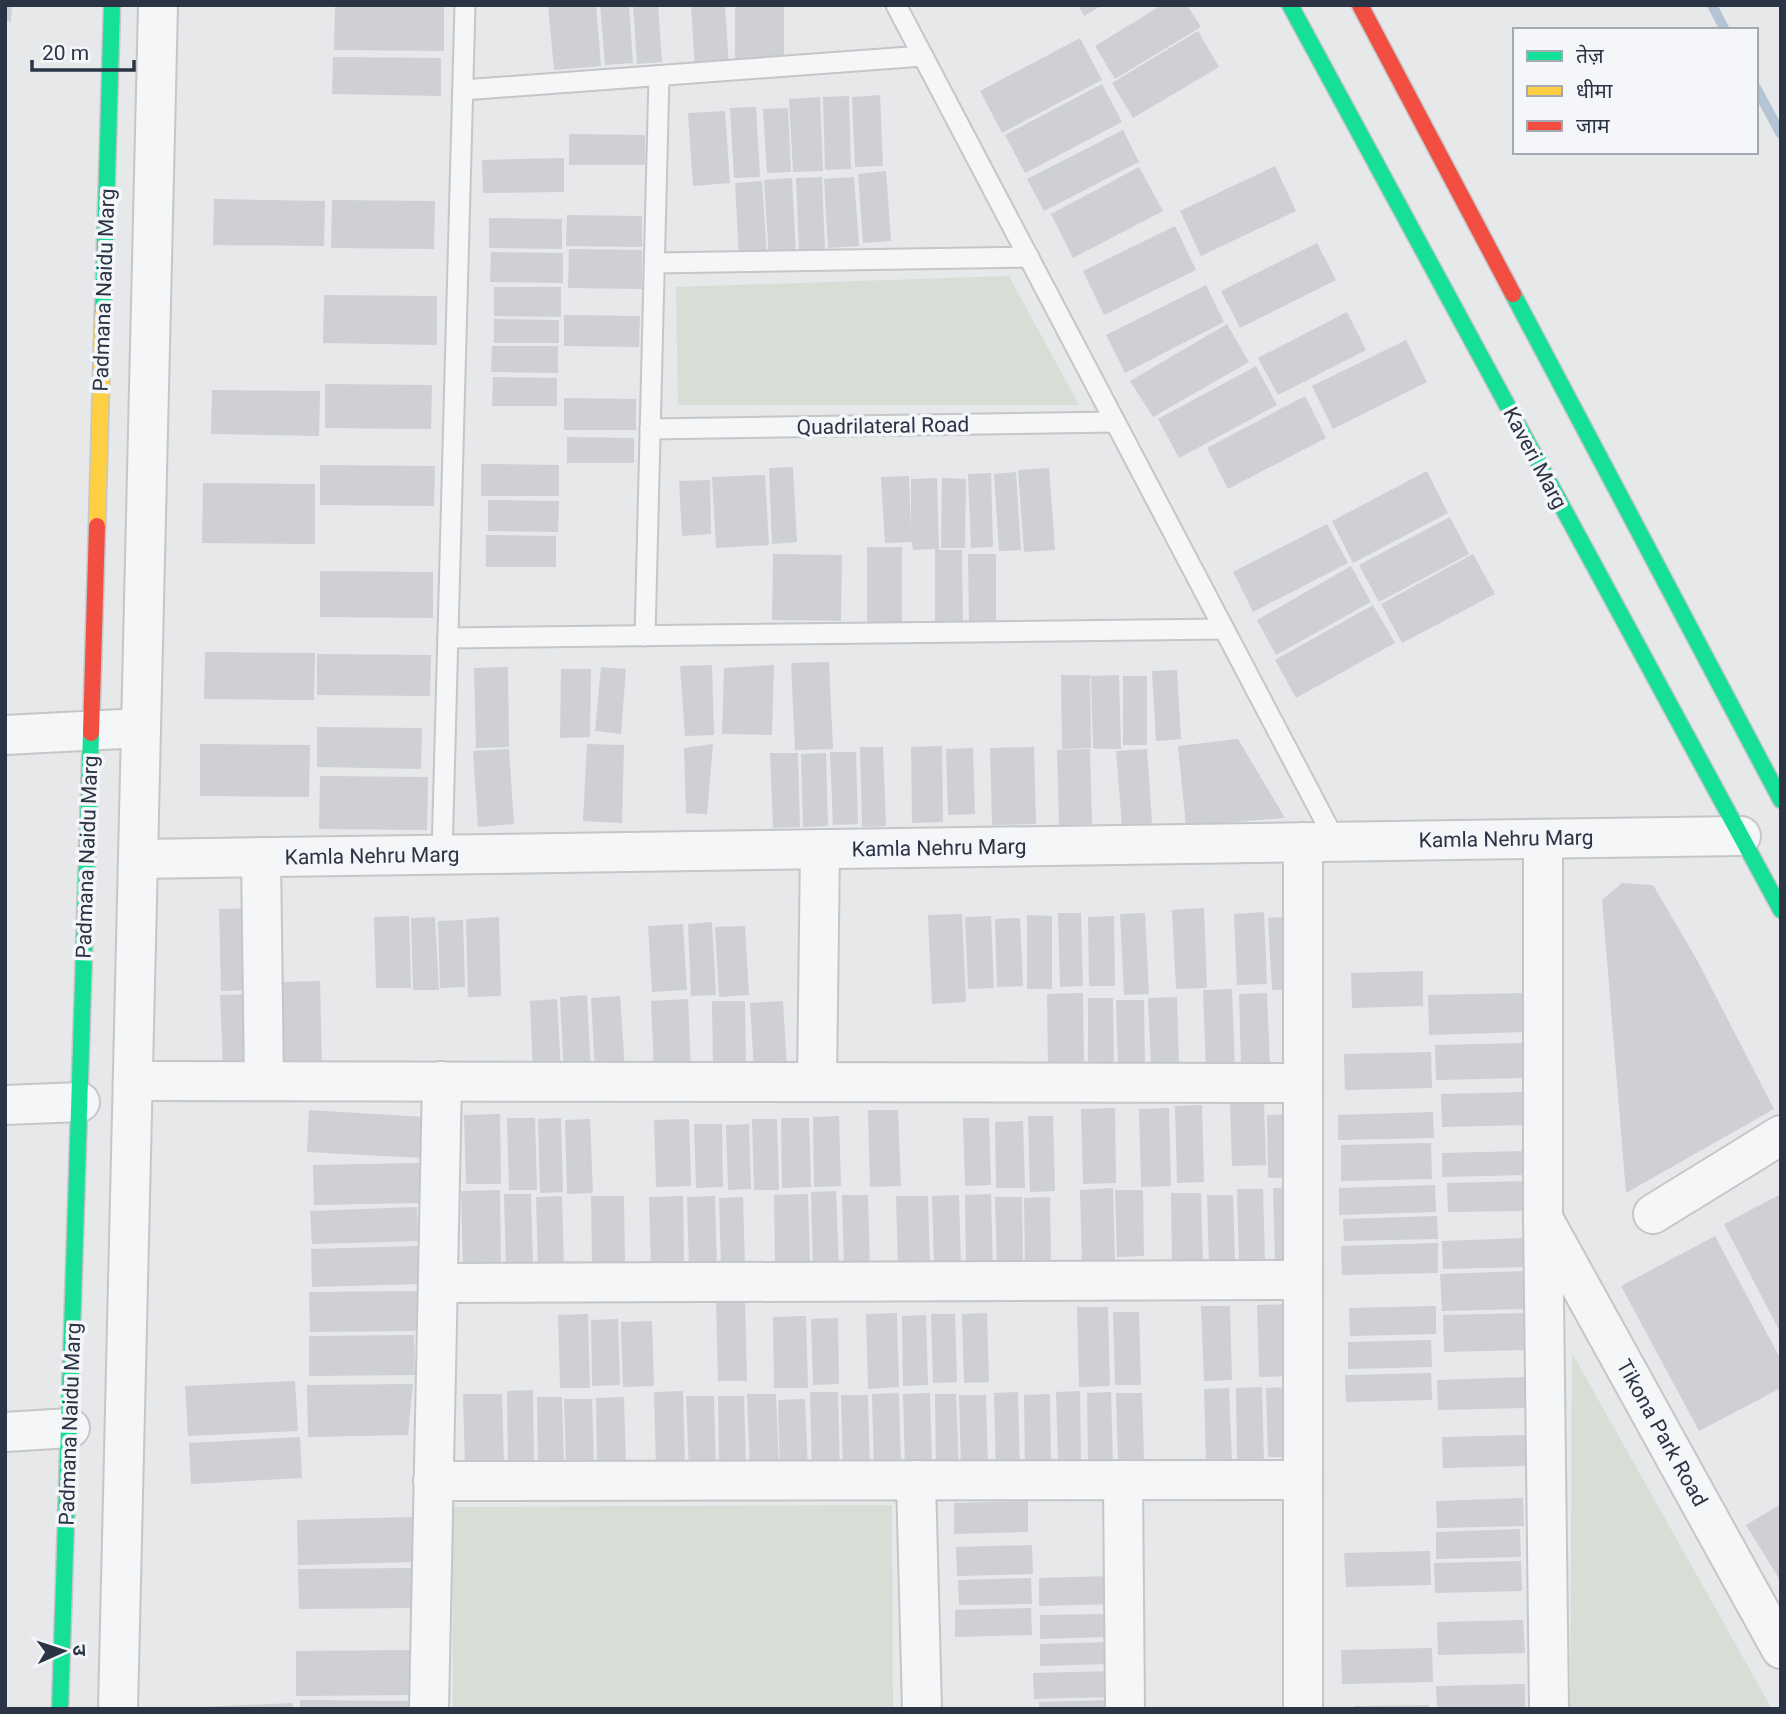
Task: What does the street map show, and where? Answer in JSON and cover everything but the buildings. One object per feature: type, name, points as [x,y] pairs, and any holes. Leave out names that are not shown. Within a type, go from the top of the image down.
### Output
[{"type":"street","name":"Padmana Naidu Marg","points":[[60,1709],[71,1428],[112,5]]},
{"type":"street","points":[[118,1709],[158,5]]},
{"type":"street","name":"Kaveri Marg","points":[[1290,5],[1781,910]]},
{"type":"street","points":[[1360,5],[1781,800]]},
{"type":"street","points":[[5,735],[141,727]]},
{"type":"street","name":"Kamla Nehru Marg","points":[[138,859],[1741,836]]},
{"type":"street","name":"Tikona Park Road","points":[[1542,839],[1542,1217],[1549,1709]]},
{"type":"street","points":[[1303,1709],[1303,1083],[1319,842]]},
{"type":"street","points":[[817,1082],[820,849]]},
{"type":"street","points":[[261,857],[264,1081]]},
{"type":"street","points":[[133,1080],[1303,1083]]},
{"type":"street","points":[[429,1709],[442,1081]]},
{"type":"street","points":[[5,1105],[80,1102]]},
{"type":"street","points":[[1653,1214],[1781,1135]]},
{"type":"street","name":"Tikona Park Road","points":[[1542,1217],[1781,1648]]},
{"type":"street","points":[[439,1283],[1303,1280]]},
{"type":"street","points":[[5,1432],[71,1428]]},
{"type":"street","points":[[916,1480],[922,1709]]},
{"type":"street","points":[[1123,1480],[1125,1709]]},
{"type":"street","points":[[433,1481],[1303,1480]]},
{"type":"lane","points":[[442,855],[465,5]]},
{"type":"lane","points":[[896,5],[1224,629],[1319,842]]},
{"type":"lane","points":[[463,90],[923,56]]},
{"type":"lane","points":[[645,636],[659,76]]},
{"type":"lane","points":[[655,263],[1029,257]]},
{"type":"lane","name":"Quadrilateral Road","points":[[650,429],[1115,422]]},
{"type":"lane","points":[[448,638],[1224,629]]},
{"type":"shaded area","points":[[1009,276],[1079,405],[678,405],[676,287]]},
{"type":"shaded area","points":[[1572,1353],[1772,1709],[1570,1709]]},
{"type":"shaded area","points":[[892,1505],[893,1709],[453,1709],[452,1507]]},
{"type":"waterway","points":[[1712,5],[1724,28]]},
{"type":"waterway","points":[[1758,92],[1781,134]]},
{"type":"traffic: fast","points":[[103,314],[112,5]]},
{"type":"traffic: fast","points":[[1290,5],[1781,910]]},
{"type":"traffic: fast","points":[[1513,294],[1781,800]]},
{"type":"traffic: fast","points":[[60,1709],[91,733]]},
{"type":"traffic: slow","points":[[97,526],[103,314]]},
{"type":"traffic: jam","points":[[1360,5],[1513,294]]},
{"type":"traffic: jam","points":[[91,733],[97,526]]}]
